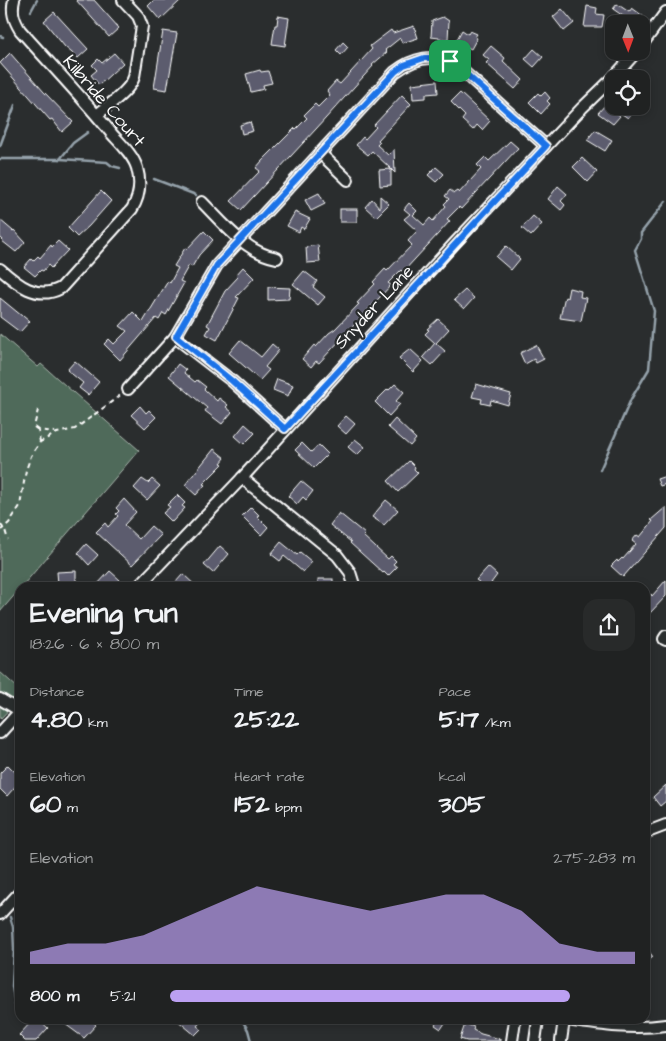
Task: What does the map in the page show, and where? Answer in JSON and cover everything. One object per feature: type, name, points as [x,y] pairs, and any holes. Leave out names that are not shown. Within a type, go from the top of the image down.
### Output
[{"type":"street","name":"Kilbride Court","points":[[0,269],[25,288],[37,292],[56,291],[67,282],[132,209],[139,191],[137,170],[127,152],[20,30],[13,16],[14,0]]},
{"type":"street","points":[[96,115],[127,88],[132,83],[134,77],[142,26],[138,16],[123,0]]},
{"type":"street","points":[[650,34],[666,12]]},
{"type":"street","points":[[128,389],[176,336],[214,269],[395,72],[410,62],[430,58],[444,59],[455,64],[546,146]]},
{"type":"street","name":"Snyder Lane","points":[[143,582],[242,478],[546,146],[629,60]]},
{"type":"street","points":[[320,152],[348,180]]},
{"type":"street","points":[[202,202],[240,239],[257,251],[277,258]]},
{"type":"street","points":[[176,336],[232,381],[285,429]]},
{"type":"street","points":[[242,478],[337,555],[350,572],[352,582]]},
{"type":"street","points":[[0,699],[15,708]]},
{"type":"street","points":[[0,733],[15,716]]},
{"type":"street","points":[[650,831],[666,825]]},
{"type":"street","points":[[0,914],[15,898]]},
{"type":"street","points":[[512,1041],[514,1024]]},
{"type":"street","points":[[535,1041],[537,1024]]},
{"type":"street","points":[[561,1041],[564,1024]]},
{"type":"street","points":[[611,1024],[637,1028],[666,1025]]},
{"type":"path","points":[[0,531],[9,523],[20,506],[26,470],[31,456],[40,442],[56,433],[75,429],[128,389]]},
{"type":"path","points":[[38,410],[34,427],[38,430],[40,442]]},
{"type":"path","points":[[38,430],[56,433]]},
{"type":"path","points":[[0,524],[8,540]]},
{"type":"green space","points":[[0,334],[38,367],[41,364],[139,450],[26,582],[15,582],[15,595],[0,612]]},
{"type":"green space","points":[[0,672],[15,686],[15,703],[0,719]]},
{"type":"building","points":[[76,0],[94,0],[119,28],[109,37]]},
{"type":"building","points":[[154,0],[181,0],[160,20],[148,6]]},
{"type":"building","points":[[617,4],[629,12],[632,8],[642,15],[622,15],[613,9]]},
{"type":"building","points":[[587,6],[597,8],[596,14],[604,15],[602,27],[584,27]]},
{"type":"building","points":[[562,9],[574,23],[564,31],[553,17]]},
{"type":"building","points":[[54,12],[88,49],[78,58],[65,47],[44,21]]},
{"type":"building","points":[[278,16],[289,18],[285,46],[272,44]]},
{"type":"building","points":[[443,17],[449,21],[448,39],[431,37],[432,21]]},
{"type":"building","points":[[414,26],[418,38],[402,43],[400,38],[385,50],[387,52],[372,65],[241,210],[231,201],[260,171],[256,168],[262,161],[307,118],[304,115],[315,104],[318,107],[330,95],[327,91],[336,81],[340,84],[372,49],[370,46],[391,30],[393,33]]},
{"type":"building","points":[[462,30],[468,34],[470,31],[477,34],[471,49],[456,41]]},
{"type":"building","points":[[163,31],[177,33],[167,90],[154,88]]},
{"type":"building","points":[[343,42],[348,47],[341,55],[336,50]]},
{"type":"building","points":[[491,46],[505,58],[503,61],[523,80],[515,89],[486,63],[489,60],[483,55]]},
{"type":"building","points":[[534,49],[543,57],[534,67],[525,59]]},
{"type":"building","points":[[10,53],[73,122],[62,132],[0,63]]},
{"type":"building","points":[[114,53],[123,63],[99,85],[91,75],[97,70],[92,65],[98,59],[102,63]]},
{"type":"building","points":[[260,70],[261,72],[268,71],[272,83],[263,85],[264,89],[251,92],[246,74]]},
{"type":"building","points":[[437,81],[438,93],[426,94],[426,98],[413,99],[412,84]]},
{"type":"building","points":[[545,92],[550,98],[547,101],[550,104],[541,114],[529,102],[538,93],[541,96]]},
{"type":"building","points":[[460,93],[490,121],[482,130],[477,125],[473,130],[462,120],[465,116],[451,102]]},
{"type":"building","points":[[402,95],[411,104],[378,140],[380,142],[377,145],[388,155],[394,149],[395,173],[372,151],[368,155],[356,145],[363,137],[365,139],[376,127],[374,125]]},
{"type":"building","points":[[605,105],[605,115],[620,116],[613,124],[598,113]]},
{"type":"building","points":[[250,122],[253,131],[242,134],[240,125]]},
{"type":"building","points":[[595,130],[612,140],[605,151],[587,140]]},
{"type":"building","points":[[510,141],[518,148],[461,209],[459,207],[447,219],[450,221],[403,272],[401,270],[388,283],[391,285],[319,363],[316,361],[311,367],[302,359],[314,345],[316,347],[335,329],[359,304],[357,303],[375,284],[373,282],[385,269],[387,271],[412,245],[408,241],[417,231],[404,219],[410,214],[404,209],[409,203],[417,211],[413,215],[424,225],[430,218],[433,221],[446,206],[444,204],[449,199],[445,196],[450,190],[454,193],[457,191],[459,193],[481,169],[477,165],[485,157],[489,161]]},
{"type":"building","points":[[582,158],[597,172],[588,182],[573,167]]},
{"type":"building","points":[[436,167],[444,174],[436,182],[428,175]]},
{"type":"building","points":[[391,169],[391,185],[380,186],[379,170]]},
{"type":"building","points":[[558,186],[567,194],[561,201],[565,205],[561,210],[548,199]]},
{"type":"building","points":[[101,191],[111,201],[77,237],[68,228]]},
{"type":"building","points":[[319,193],[325,204],[311,211],[305,200]]},
{"type":"building","points":[[380,196],[389,204],[376,217],[365,207],[372,199],[380,208]]},
{"type":"building","points":[[340,209],[357,209],[357,222],[340,222]]},
{"type":"building","points":[[295,212],[310,219],[304,229],[301,227],[299,232],[287,226]]},
{"type":"building","points":[[533,216],[542,224],[531,236],[522,228]]},
{"type":"building","points":[[0,220],[14,230],[25,242],[16,252],[2,241],[0,237]]},
{"type":"building","points":[[204,231],[213,240],[199,255],[192,267],[189,265],[180,281],[184,283],[166,315],[163,313],[159,320],[156,318],[120,360],[104,344],[109,339],[114,344],[127,331],[120,326],[133,312],[143,322],[168,281],[170,283],[178,268],[174,266],[185,248],[187,249]]},
{"type":"building","points":[[58,241],[68,250],[51,268],[48,265],[35,276],[24,267],[31,259],[33,261],[38,256],[40,258],[51,245],[52,247]]},
{"type":"building","points":[[318,245],[320,262],[307,263],[306,247]]},
{"type":"building","points":[[506,246],[520,259],[511,270],[496,257]]},
{"type":"building","points":[[243,267],[254,278],[236,297],[239,298],[217,340],[206,334],[210,327],[207,325],[225,291],[238,277],[236,275]]},
{"type":"building","points":[[304,271],[317,281],[313,287],[325,297],[318,305],[293,284]]},
{"type":"building","points":[[268,287],[290,288],[289,299],[268,300]]},
{"type":"building","points":[[569,288],[581,291],[580,297],[586,298],[581,321],[560,318]]},
{"type":"building","points":[[465,290],[474,298],[464,309],[454,300]]},
{"type":"building","points":[[0,298],[30,321],[20,332],[0,317]]},
{"type":"building","points":[[438,319],[449,329],[436,343],[445,351],[432,365],[423,357],[435,343],[425,334],[429,330],[427,329]]},
{"type":"building","points":[[240,340],[261,357],[272,344],[279,350],[265,367],[269,370],[260,380],[229,353]]},
{"type":"building","points":[[536,345],[544,359],[536,363],[534,359],[525,364],[520,353]]},
{"type":"building","points":[[410,349],[423,361],[413,372],[399,358]]},
{"type":"building","points":[[75,361],[99,382],[88,395],[79,388],[83,383],[67,370]]},
{"type":"building","points":[[178,364],[186,370],[184,373],[195,382],[197,380],[206,387],[204,389],[217,401],[219,398],[228,405],[226,407],[232,412],[222,424],[205,411],[207,408],[169,376]]},
{"type":"building","points":[[277,379],[293,385],[288,396],[273,390]]},
{"type":"building","points":[[395,384],[404,392],[396,401],[400,404],[389,416],[375,402]]},
{"type":"building","points":[[476,384],[511,394],[508,405],[491,400],[490,405],[481,403],[482,399],[472,397]]},
{"type":"building","points":[[140,406],[146,413],[149,410],[156,417],[145,428],[131,415]]},
{"type":"building","points":[[346,416],[355,424],[346,434],[337,426]]},
{"type":"building","points":[[395,419],[416,439],[410,446],[388,427]]},
{"type":"building","points":[[245,424],[255,433],[244,444],[235,436]]},
{"type":"building","points":[[355,439],[365,447],[357,455],[348,447]]},
{"type":"building","points":[[302,443],[311,452],[319,445],[328,454],[314,468],[295,450]]},
{"type":"building","points":[[214,449],[225,458],[221,463],[223,464],[203,484],[205,485],[196,495],[185,485]]},
{"type":"building","points":[[409,461],[418,473],[398,492],[388,481]]},
{"type":"building","points":[[666,476],[666,484],[660,486],[657,479]]},
{"type":"building","points":[[142,479],[148,483],[152,479],[160,486],[147,500],[134,488]]},
{"type":"building","points":[[301,481],[313,491],[306,500],[303,497],[297,504],[288,496]]},
{"type":"building","points":[[177,495],[185,503],[182,506],[185,508],[172,522],[163,513],[170,507],[167,505]]},
{"type":"building","points":[[124,499],[136,512],[124,525],[139,539],[151,526],[161,535],[132,565],[96,532],[105,523],[108,527],[118,516],[116,514],[119,511],[116,508]]},
{"type":"building","points":[[386,500],[398,510],[384,525],[372,517]]},
{"type":"building","points":[[251,507],[268,527],[261,535],[242,516]]},
{"type":"building","points":[[666,507],[666,528],[623,577],[611,566],[617,560],[618,562],[623,559],[636,544],[632,541],[637,535],[640,537],[653,521],[651,520]]},
{"type":"building","points":[[339,513],[365,534],[363,536],[388,559],[391,556],[396,561],[393,564],[397,567],[388,576],[330,525]]},
{"type":"building","points":[[281,542],[297,555],[300,552],[312,562],[303,572],[284,556],[280,561],[271,554]]},
{"type":"building","points":[[86,544],[98,555],[89,565],[78,553]]},
{"type":"building","points":[[220,546],[229,554],[213,573],[204,565]]},
{"type":"building","points":[[488,567],[497,575],[492,582],[479,582],[476,580]]},
{"type":"building","points":[[76,571],[76,582],[58,582],[57,572]]},
{"type":"building","points":[[110,571],[120,580],[118,582],[100,582]]},
{"type":"building","points":[[183,574],[192,582],[176,582]]},
{"type":"building","points":[[318,579],[333,579],[333,582],[318,582]]},
{"type":"building","points":[[666,580],[666,596],[650,613],[651,594],[652,596]]},
{"type":"building","points":[[8,765],[15,772],[15,787],[7,796],[0,789],[0,773]]},
{"type":"building","points":[[666,785],[666,801],[660,806],[653,797]]},
{"type":"building","points":[[29,1024],[44,1024],[48,1028],[36,1041],[25,1041],[19,1035]]},
{"type":"building","points":[[65,1024],[95,1024],[84,1038]]},
{"type":"building","points":[[182,1024],[199,1024],[197,1026],[201,1029],[195,1035]]},
{"type":"building","points":[[436,1024],[444,1024],[441,1029]]},
{"type":"building","points":[[465,1024],[474,1027],[473,1030],[481,1034],[500,1039],[500,1041],[467,1041],[460,1039]]},
{"type":"waterway","points":[[31,11],[37,0]]},
{"type":"waterway","points":[[0,146],[15,105]]},
{"type":"waterway","points":[[60,159],[73,143],[88,132]]},
{"type":"waterway","points":[[0,159],[60,159],[107,162],[112,166],[120,168]]},
{"type":"waterway","points":[[154,179],[196,195]]},
{"type":"waterway","points":[[600,470],[631,399],[649,369],[654,311],[635,250],[641,239],[641,233],[666,201]]},
{"type":"waterway","points":[[10,917],[13,927],[12,986],[15,1005]]},
{"type":"waterway","points":[[244,1024],[251,1041]]},
{"type":"route","points":[[424,58],[440,58],[450,61],[468,74],[546,146],[285,429],[232,381],[176,336],[204,284],[217,265],[395,72],[404,65],[424,58]]}]
